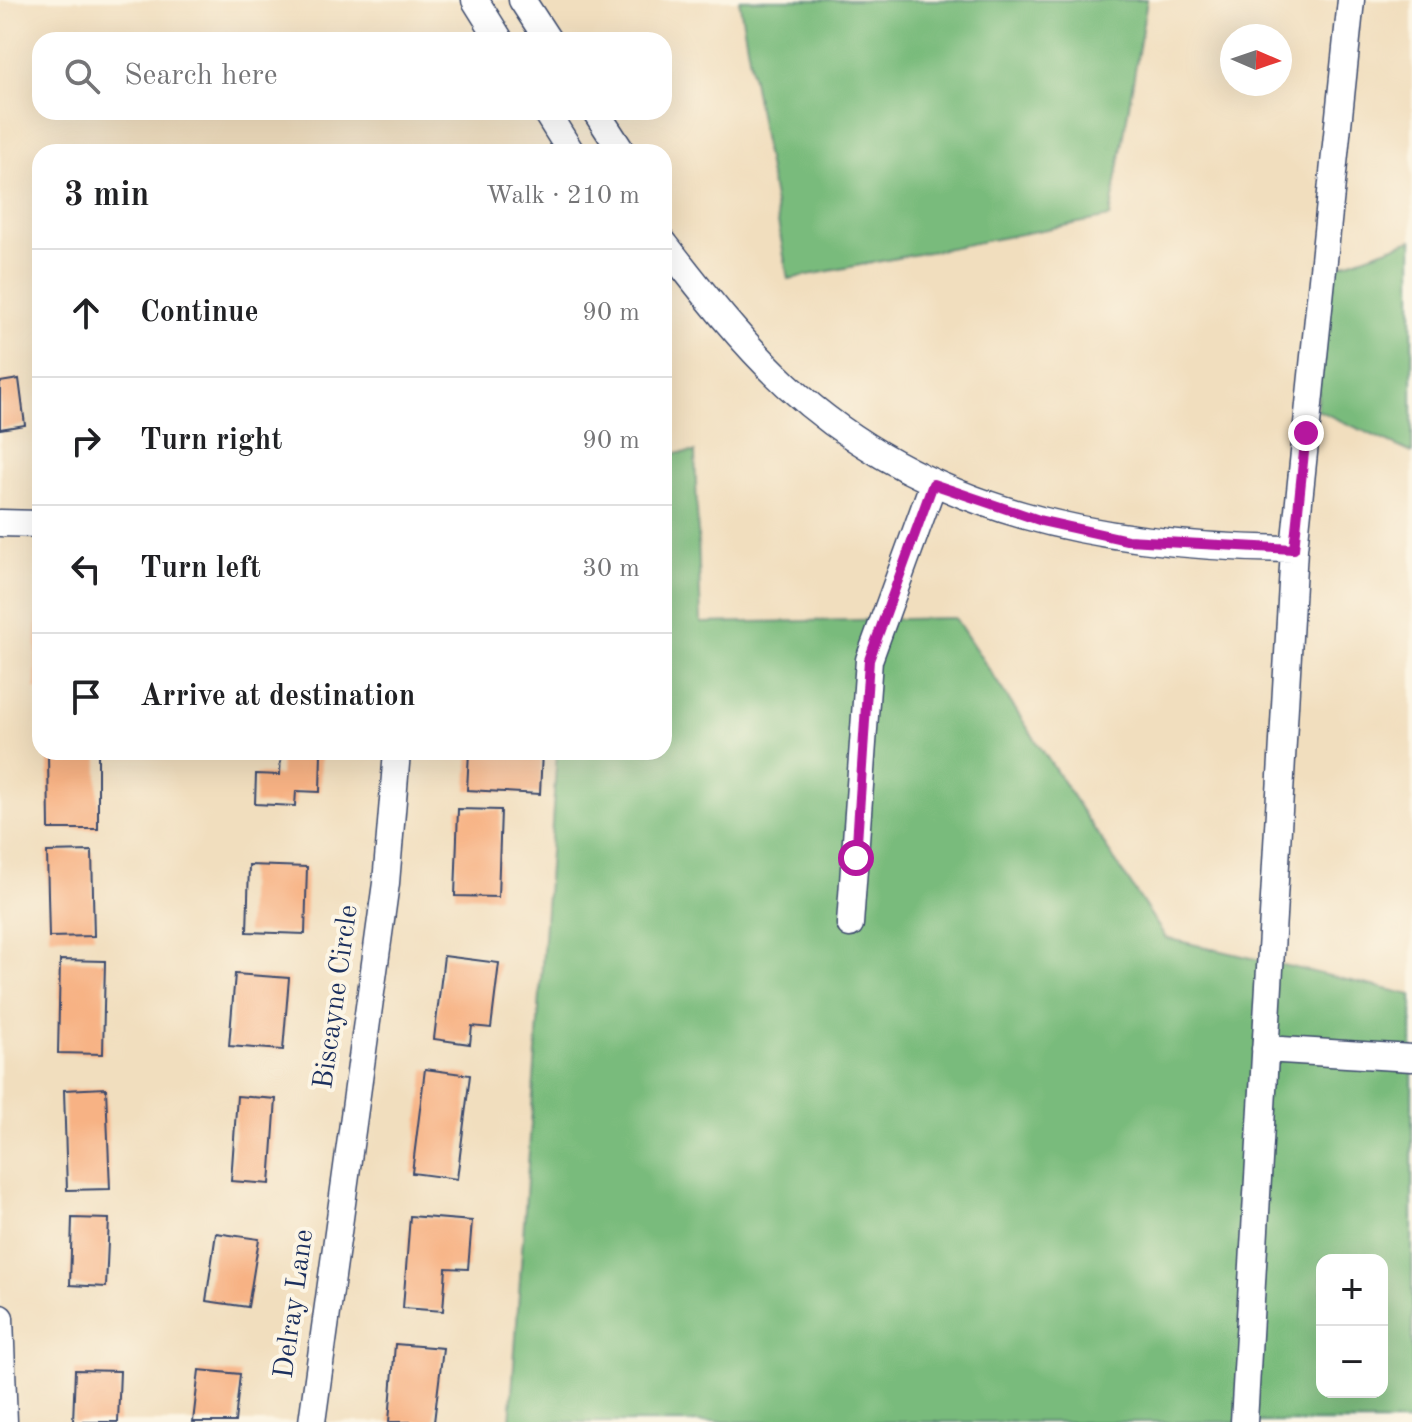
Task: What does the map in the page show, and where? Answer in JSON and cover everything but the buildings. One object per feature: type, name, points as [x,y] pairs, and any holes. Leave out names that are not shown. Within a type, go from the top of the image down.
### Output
[{"type":"street","points":[[475,0],[495,32]]},
{"type":"street","points":[[522,0],[543,32]]},
{"type":"street","points":[[1244,1422],[1294,549],[1351,0]]},
{"type":"street","points":[[551,120],[566,144]]},
{"type":"street","points":[[601,120],[617,144]]},
{"type":"street","points":[[672,253],[723,319],[788,385],[849,435],[933,484],[1042,521],[1127,540],[1294,549]]},
{"type":"street","points":[[850,924],[869,660],[933,484]]},
{"type":"street","points":[[0,523],[32,524]]},
{"type":"street","name":"Biscayne Circle","points":[[342,1194],[393,808],[396,760]]},
{"type":"street","points":[[1265,1049],[1412,1058]]},
{"type":"street","name":"Delray Lane","points":[[312,1422],[342,1194]]},
{"type":"street","points":[[0,1318],[4,1422]]},
{"type":"green space","points":[[739,0],[1147,0],[1110,217],[788,279]]},
{"type":"green space","points":[[1412,240],[1412,453],[1317,410],[1328,269]]},
{"type":"green space","points":[[695,452],[701,623],[955,618],[1166,938],[1412,995],[1412,1422],[510,1422],[556,760],[672,760],[672,453]]},
{"type":"route","points":[[856,858],[869,660],[914,529],[933,484],[1042,521],[1127,540],[1294,549],[1306,433]]}]
